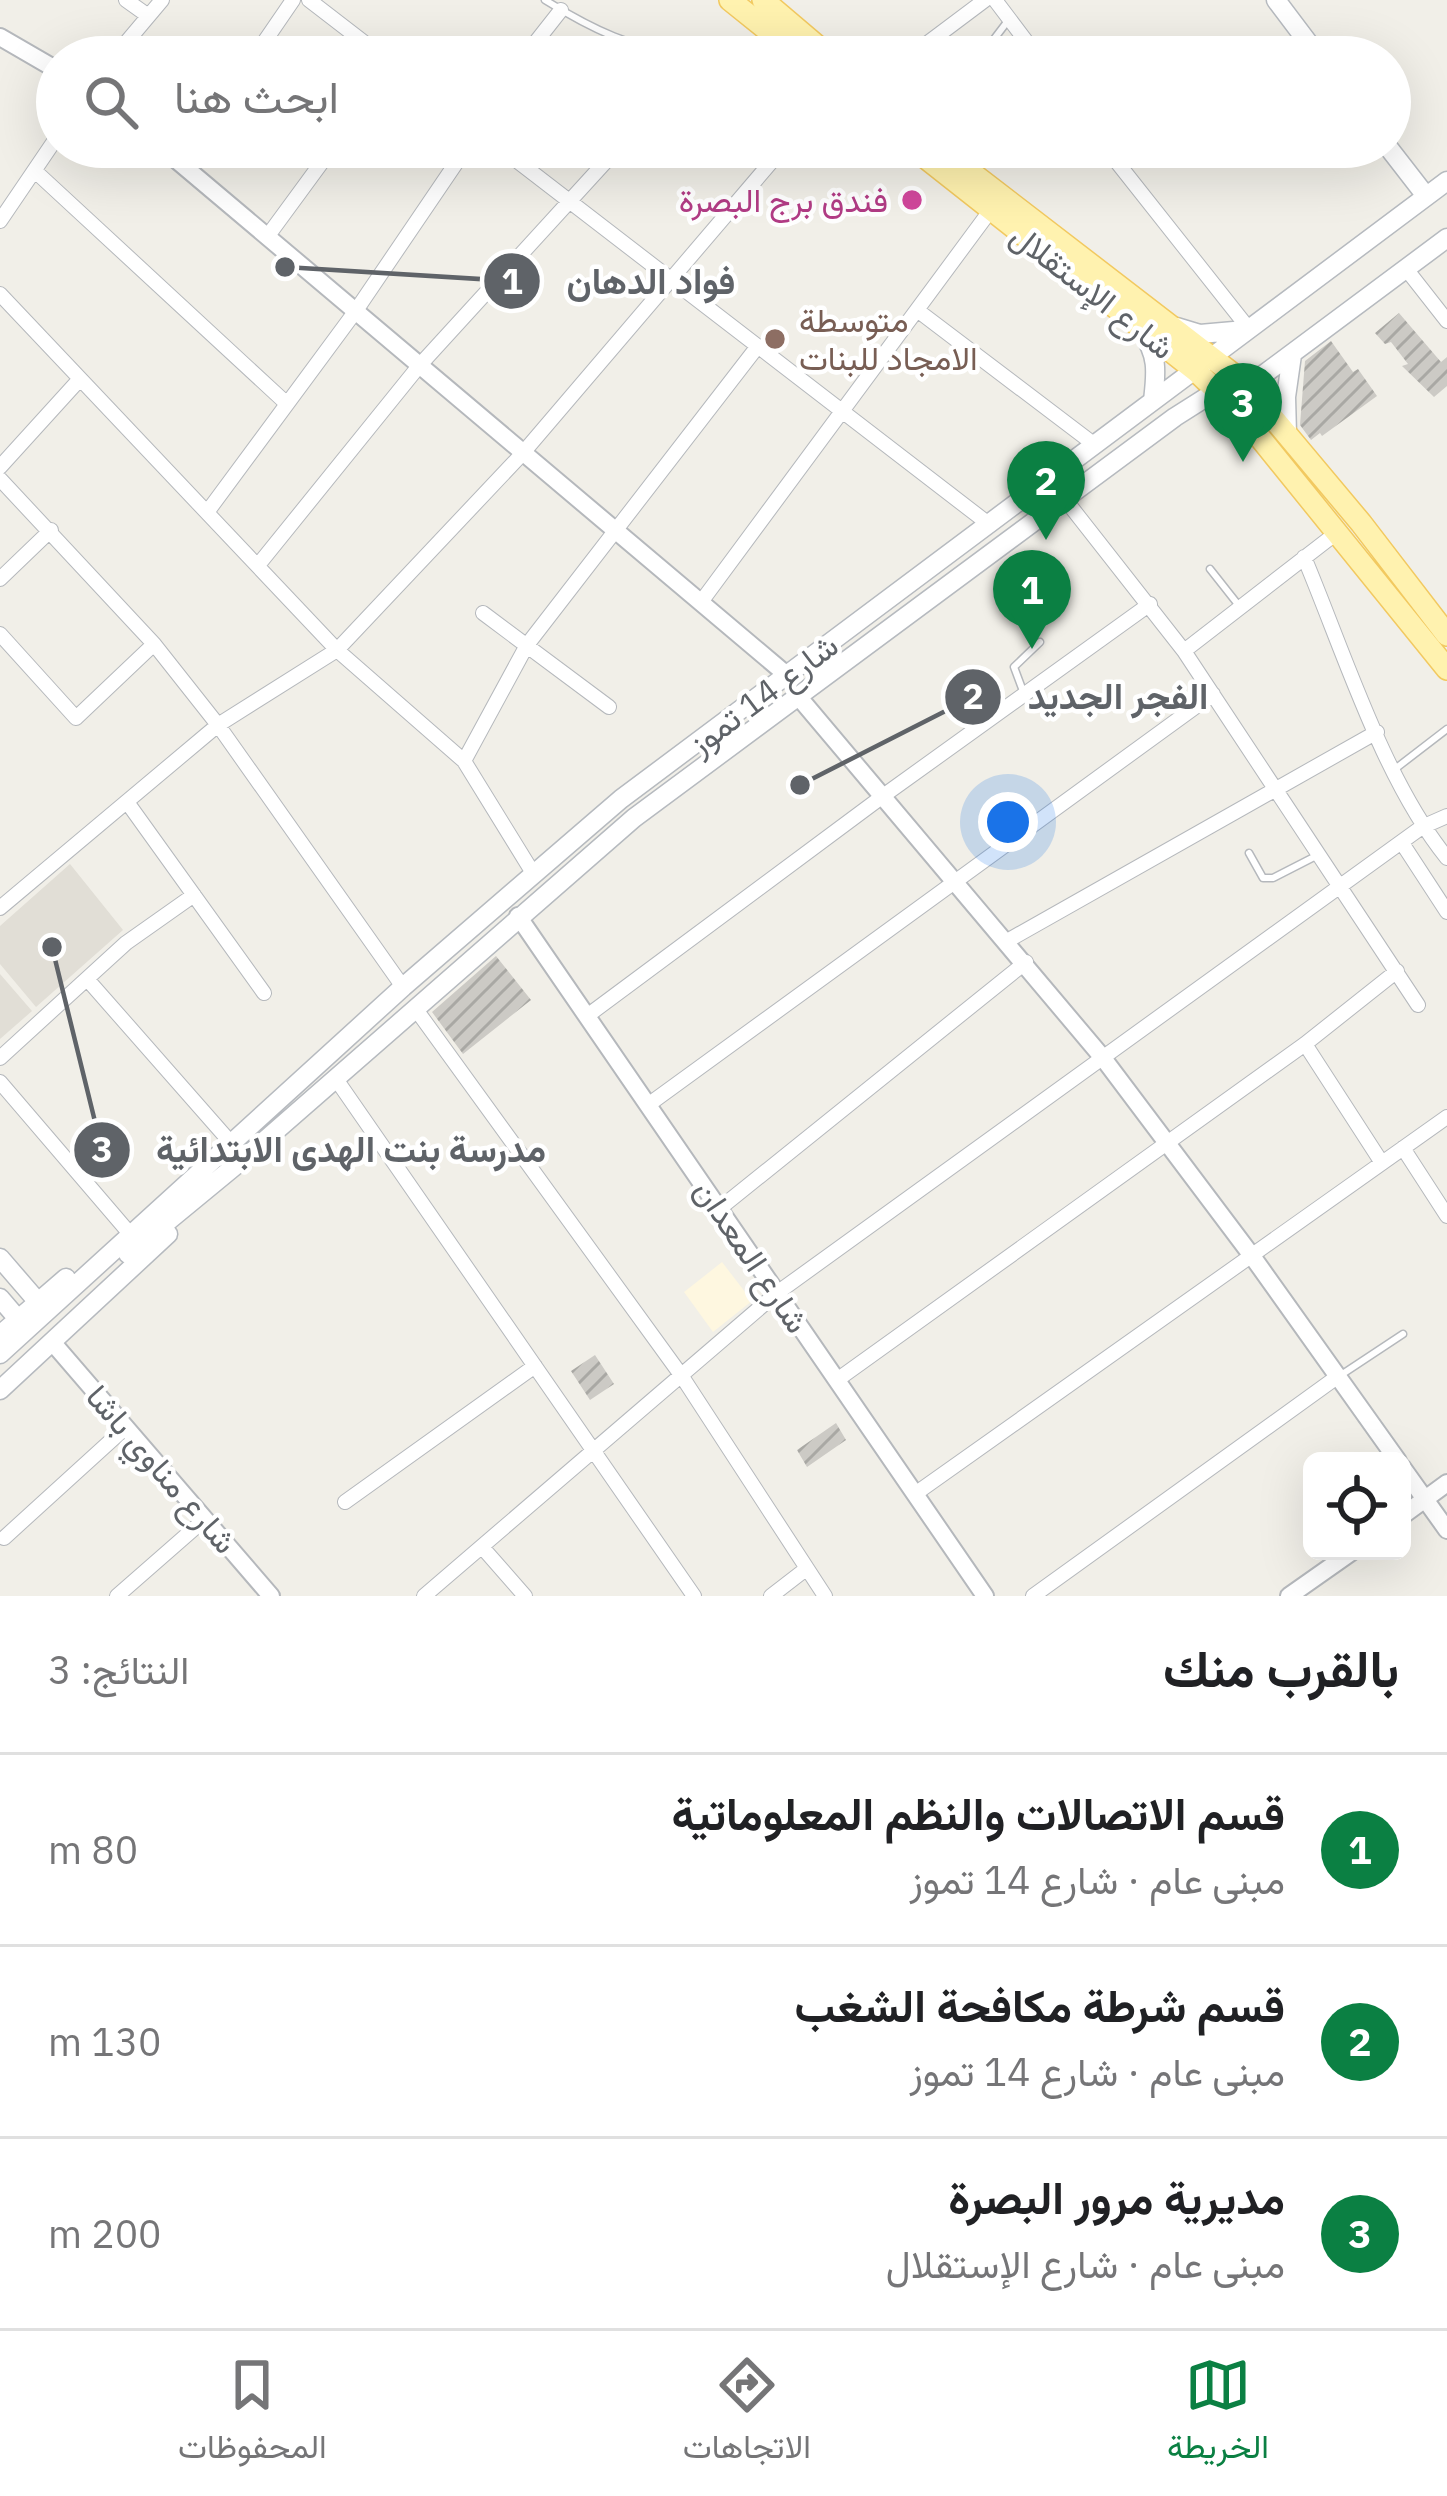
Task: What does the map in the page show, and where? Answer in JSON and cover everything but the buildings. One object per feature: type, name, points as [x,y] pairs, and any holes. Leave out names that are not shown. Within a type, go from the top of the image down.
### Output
[{"type":"main road","points":[[730,0],[775,36]]},
{"type":"main road","points":[[1276,0],[1303,36]]},
{"type":"main road","points":[[766,1],[806,36]]},
{"type":"main road","name":"شارع الإستقلال","points":[[938,168],[1133,325],[1242,381],[1447,635]]},
{"type":"main road","name":"شارع الإستقلال","points":[[965,168],[1164,323],[1203,364],[1216,391],[1339,531],[1447,669]]},
{"type":"main road","points":[[1404,168],[1426,196]]},
{"type":"main road","name":"شارع 14 تموز","points":[[188,1195],[232,1144],[403,987],[621,799],[1447,181]]},
{"type":"main road","name":"شارع 14 تموز","points":[[120,1253],[336,1079],[634,818],[1064,498],[1216,391],[1263,375],[1447,238]]},
{"type":"main road","points":[[1164,323],[1200,334],[1250,329]]},
{"type":"main road","points":[[1133,325],[1156,358],[1153,401]]},
{"type":"main road","points":[[1287,434],[1292,355]]},
{"type":"main road","points":[[0,1335],[9,1309],[34,1297],[125,1228],[188,1195]]},
{"type":"main road","points":[[0,1390],[154,1249],[188,1195]]},
{"type":"main road","points":[[0,1354],[120,1253]]},
{"type":"main road","points":[[0,1368],[120,1253]]},
{"type":"main road","points":[[0,1258],[34,1297]]},
{"type":"street","points":[[126,0],[147,15]]},
{"type":"street","points":[[130,36],[162,0]]},
{"type":"street","points":[[268,36],[293,0]]},
{"type":"street","points":[[309,0],[355,36]]},
{"type":"street","points":[[937,36],[985,0]]},
{"type":"street","points":[[995,0],[1022,36]]},
{"type":"street","points":[[541,36],[562,10]]},
{"type":"street","points":[[0,37],[36,58]]},
{"type":"street","points":[[0,220],[6,200],[37,168]]},
{"type":"street","points":[[186,168],[788,676]]},
{"type":"street","points":[[267,237],[318,168]]},
{"type":"street","points":[[208,512],[355,312],[453,168]]},
{"type":"street","points":[[526,168],[990,525]]},
{"type":"street","points":[[260,564],[419,366],[601,168]]},
{"type":"street","points":[[0,908],[218,725],[337,650],[522,454],[766,168]]},
{"type":"street","points":[[1123,168],[1250,329]]},
{"type":"street","points":[[35,171],[286,404]]},
{"type":"street","points":[[701,602],[990,211]]},
{"type":"street","points":[[1406,270],[1447,321]]},
{"type":"street","points":[[0,294],[337,650],[464,761],[533,872]]},
{"type":"street","points":[[917,310],[1095,445]]},
{"type":"street","points":[[464,761],[527,645],[758,346]]},
{"type":"street","points":[[0,467],[79,380]]},
{"type":"street","points":[[0,479],[154,644],[218,725],[403,987]]},
{"type":"street","points":[[1064,498],[1150,604],[1214,694],[1418,1006]]},
{"type":"street","points":[[0,579],[51,530]]},
{"type":"street","points":[[1184,651],[1339,531]]},
{"type":"street","points":[[1304,557],[1377,733],[1422,827],[1447,858]]},
{"type":"street","points":[[587,1016],[1150,604]]},
{"type":"street","points":[[483,614],[609,707]]},
{"type":"street","points":[[0,634],[76,718],[154,644]]},
{"type":"street","points":[[648,1105],[1214,694]]},
{"type":"street","points":[[796,695],[1103,1058],[1391,1452]]},
{"type":"street","points":[[1007,941],[1377,733]]},
{"type":"street","points":[[127,802],[264,993]]},
{"type":"street","points":[[424,1596],[777,1293],[1422,827],[1447,816]]},
{"type":"street","points":[[1402,843],[1447,911]]},
{"type":"street","points":[[0,1058],[126,943],[194,896]]},
{"type":"street","name":"شارع المعدان","points":[[518,916],[985,1596]]},
{"type":"street","points":[[719,1209],[1026,962]]},
{"type":"street","points":[[837,1380],[1304,1043],[1397,970]]},
{"type":"street","points":[[87,979],[232,1144]]},
{"type":"street","points":[[415,1008],[681,1375],[825,1596]]},
{"type":"street","points":[[1304,1043],[1382,1162]]},
{"type":"street","points":[[336,1079],[694,1596]]},
{"type":"street","points":[[0,1082],[125,1228]]},
{"type":"street","points":[[915,1494],[1447,1117]]},
{"type":"street","points":[[1403,1148],[1447,1216]]},
{"type":"street","name":"شارع مناوي باشا","points":[[53,1343],[271,1596]]},
{"type":"street","points":[[345,1502],[535,1366]]},
{"type":"street","points":[[1033,1596],[1337,1378]]},
{"type":"street","points":[[4,1538],[126,1427]]},
{"type":"street","points":[[1411,1479],[1447,1530]]},
{"type":"street","points":[[1411,1509],[1447,1484]]},
{"type":"street","points":[[117,1596],[205,1519]]},
{"type":"street","points":[[482,1547],[525,1596]]},
{"type":"street","points":[[1289,1596],[1340,1560]]},
{"type":"street","points":[[771,1596],[806,1569]]},
{"type":"lane","points":[[545,0],[614,36]]},
{"type":"lane","points":[[996,36],[1009,19]]},
{"type":"lane","points":[[1210,569],[1240,607]]},
{"type":"lane","points":[[1024,694],[1014,667],[1040,642]]},
{"type":"lane","points":[[1395,769],[1447,729]]},
{"type":"lane","points":[[1249,853],[1263,878],[1273,878],[1318,855]]},
{"type":"lane","points":[[1337,1378],[1403,1334]]},
{"type":"shaded area","points":[[70,864],[123,930],[36,1007],[0,964],[0,926]]},
{"type":"shaded area","points":[[0,974],[32,1011],[0,1039]]},
{"type":"shaded area","points":[[722,1262],[752,1301],[713,1332],[684,1292]]},
{"type":"place","name":"فندق برج البصرة","points":[[912,200]]},
{"type":"place","name":"فواد الدهان","points":[[285,267]]},
{"type":"place","name":"متوسطة الامجاد للبنات","points":[[775,339]]},
{"type":"place","name":"مديرية مرور البصرة","points":[[1243,462]]},
{"type":"place","name":"قسم شرطة مكافحة الشغب","points":[[1046,540]]},
{"type":"place","name":"قسم الاتصالات والنظم المعلوماتية","points":[[1032,649]]},
{"type":"place","name":"الفجر الجديد","points":[[800,785]]},
{"type":"place","name":"مدرسة بنت الهدى اﻻبتدائية","points":[[52,947]]}]
